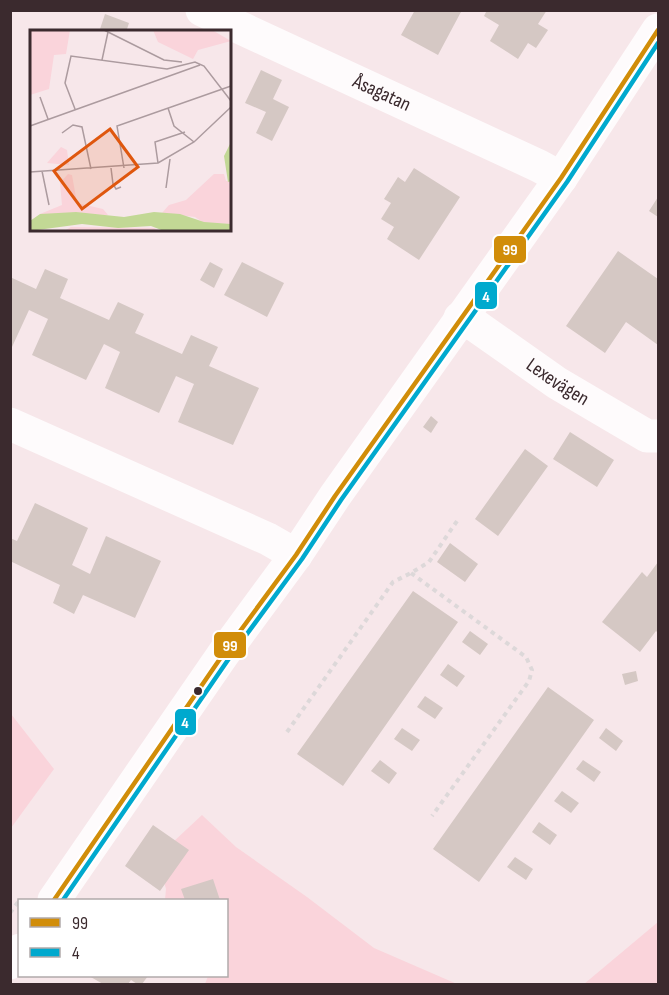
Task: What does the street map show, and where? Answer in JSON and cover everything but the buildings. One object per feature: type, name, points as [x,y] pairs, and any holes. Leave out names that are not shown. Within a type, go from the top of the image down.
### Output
[{"type":"street","name":"Åsagatan","points":[[202,10],[561,178]]},
{"type":"street","points":[[55,899],[224,652],[296,555],[460,318],[561,178],[658,30]]},
{"type":"street","name":"Lexevägen","points":[[460,318],[476,326],[557,383],[647,436],[658,436]]},
{"type":"street","points":[[10,424],[268,539],[296,555]]},
{"type":"path","points":[[287,732],[393,582],[429,562],[457,521]]},
{"type":"path","points":[[411,573],[526,657],[532,670],[530,681],[432,816]]},
{"type":"shaded area","points":[[11,714],[54,769],[11,828]]},
{"type":"shaded area","points":[[202,815],[236,847],[374,948],[457,984],[205,984],[208,977],[228,977],[228,899],[165,899],[166,889],[157,857]]},
{"type":"shaded area","points":[[658,922],[658,984],[584,984]]},
{"type":"transit line","name":"99","points":[[55,899],[224,653],[296,555],[335,496],[561,178],[658,30]]},
{"type":"transit line","name":"4","points":[[64,899],[230,657],[302,559],[341,500],[567,182],[658,43]]}]
